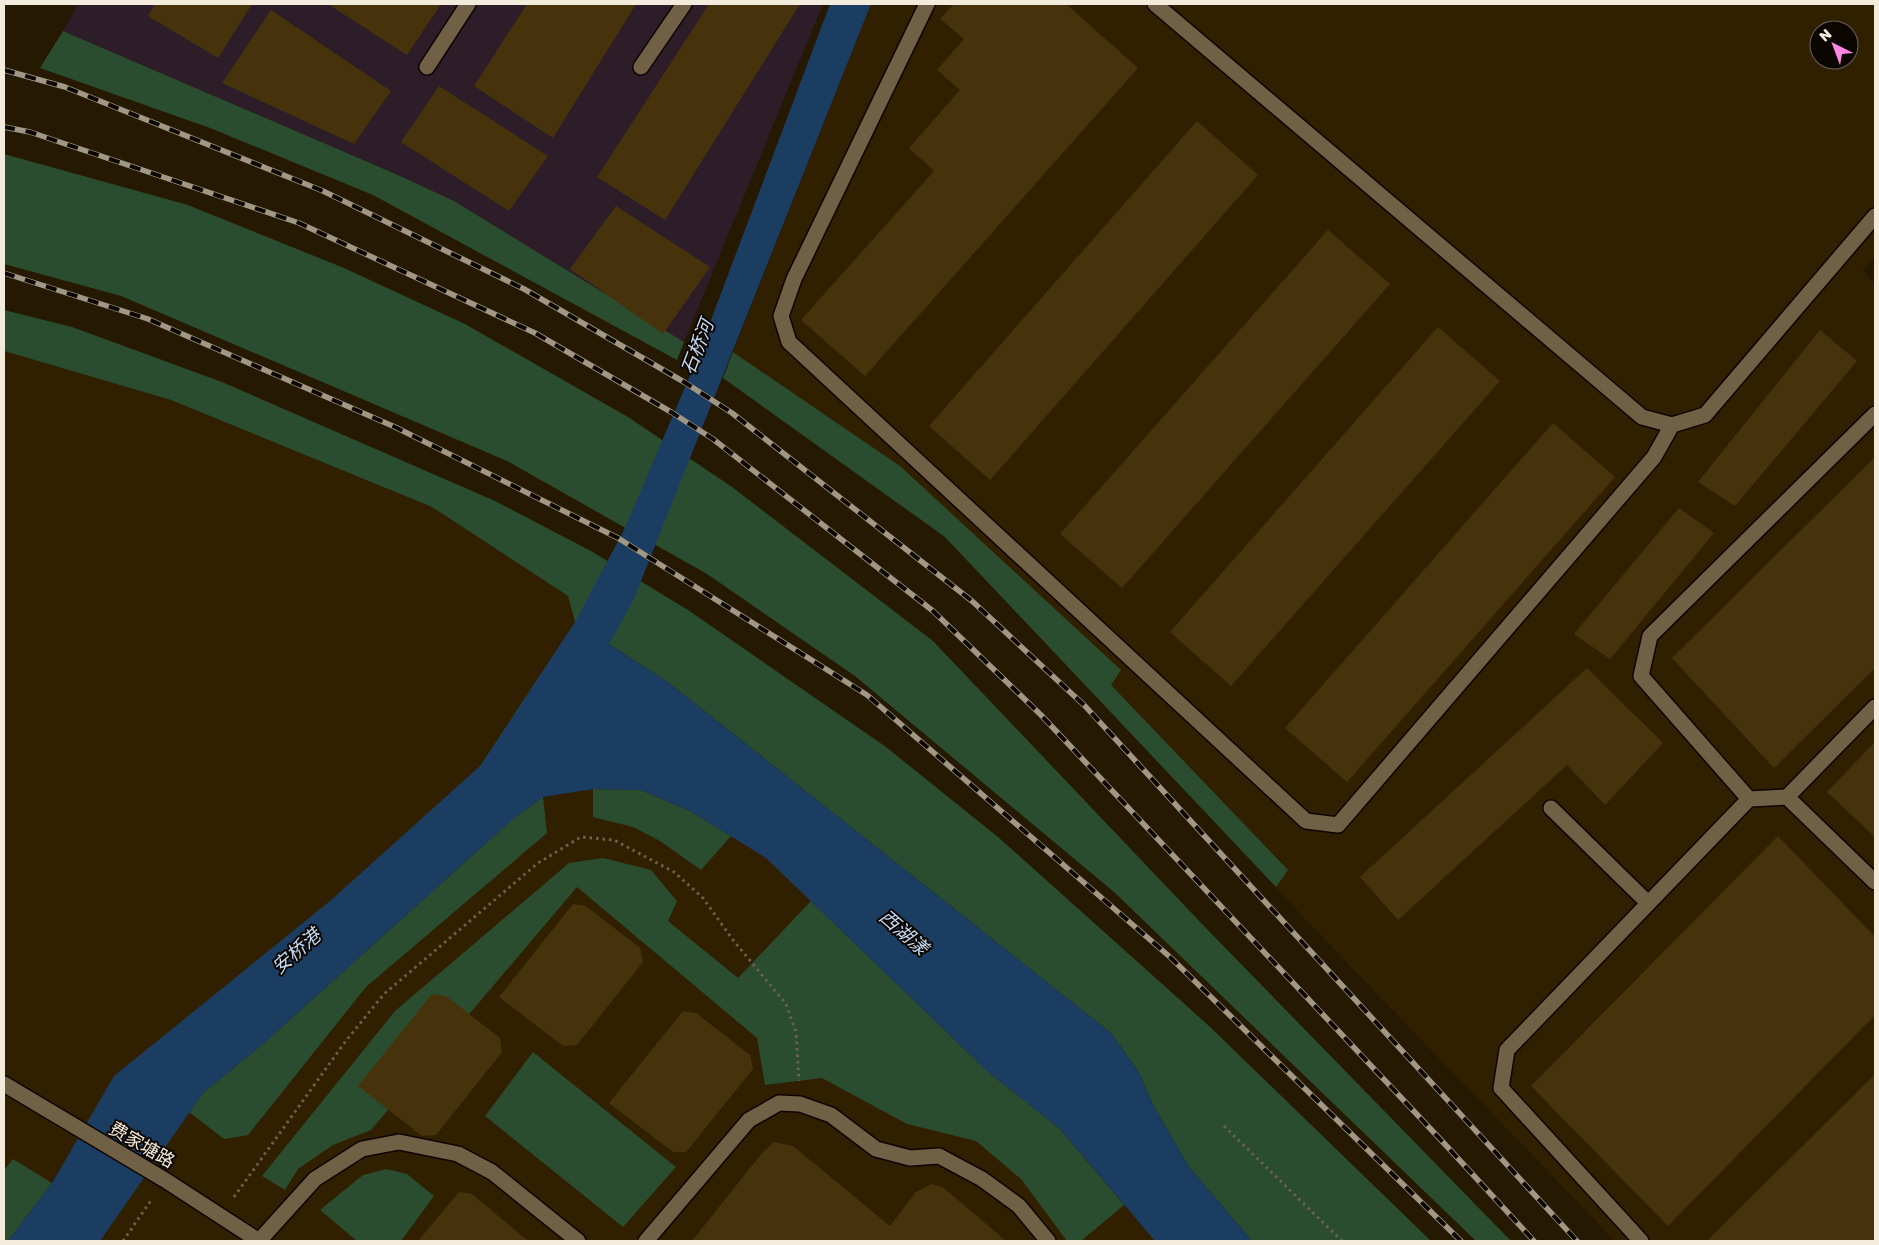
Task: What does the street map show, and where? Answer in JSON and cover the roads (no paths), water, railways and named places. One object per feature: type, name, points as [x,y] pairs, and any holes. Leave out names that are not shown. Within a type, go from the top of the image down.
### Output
[{"type":"street","points":[[427,67],[468,4]]},
{"type":"street","points":[[642,67],[684,4]]},
{"type":"street","points":[[927,4],[794,279],[782,316],[789,342],[1306,822],[1338,825],[1654,457],[1672,425]]},
{"type":"street","points":[[1155,4],[1642,417],[1672,425],[1705,415],[1875,216]]},
{"type":"street","points":[[1749,799],[1641,676],[1650,636],[1875,414]]},
{"type":"street","points":[[1641,1241],[1501,1088],[1507,1050],[1749,799],[1787,797],[1875,707]]},
{"type":"street","points":[[1787,797],[1875,882]]},
{"type":"street","points":[[1551,808],[1648,904]]},
{"type":"street","name":"费家塘路","points":[[4,1084],[165,1180],[259,1241]]},
{"type":"street","points":[[646,1241],[748,1120],[779,1103],[800,1104],[831,1115],[876,1149],[910,1158],[939,1156],[982,1179],[1019,1206],[1048,1241]]},
{"type":"street","points":[[259,1241],[315,1178],[362,1149],[399,1142],[458,1154],[492,1172],[578,1241]]},
{"type":"water","points":[[830,4],[871,4],[633,601],[609,644],[669,683],[1111,1033],[1139,1073],[1154,1107],[1189,1167],[1252,1241],[1155,1241],[1060,1129],[987,1071],[766,858],[690,811],[641,790],[593,789],[543,797],[514,818],[264,1043],[203,1093],[100,1241],[8,1241],[52,1183],[114,1076],[330,901],[480,766],[575,622],[625,528],[691,373]]},
{"type":"railway","points":[[4,70],[65,87],[323,191],[524,289],[684,382],[732,413],[972,601],[1085,706],[1577,1241]]},
{"type":"railway","points":[[4,127],[30,132],[299,223],[535,333],[671,412],[713,439],[933,611],[1041,715],[1534,1241]]},
{"type":"railway","points":[[4,273],[148,319],[395,427],[618,538],[867,695],[1170,957],[1461,1241]]},
{"type":"water label","name":"石桥河","points":[[697,347]]},
{"type":"water label","name":"西湖漾","points":[[904,932]]},
{"type":"water label","name":"安桥港","points":[[296,951]]}]
